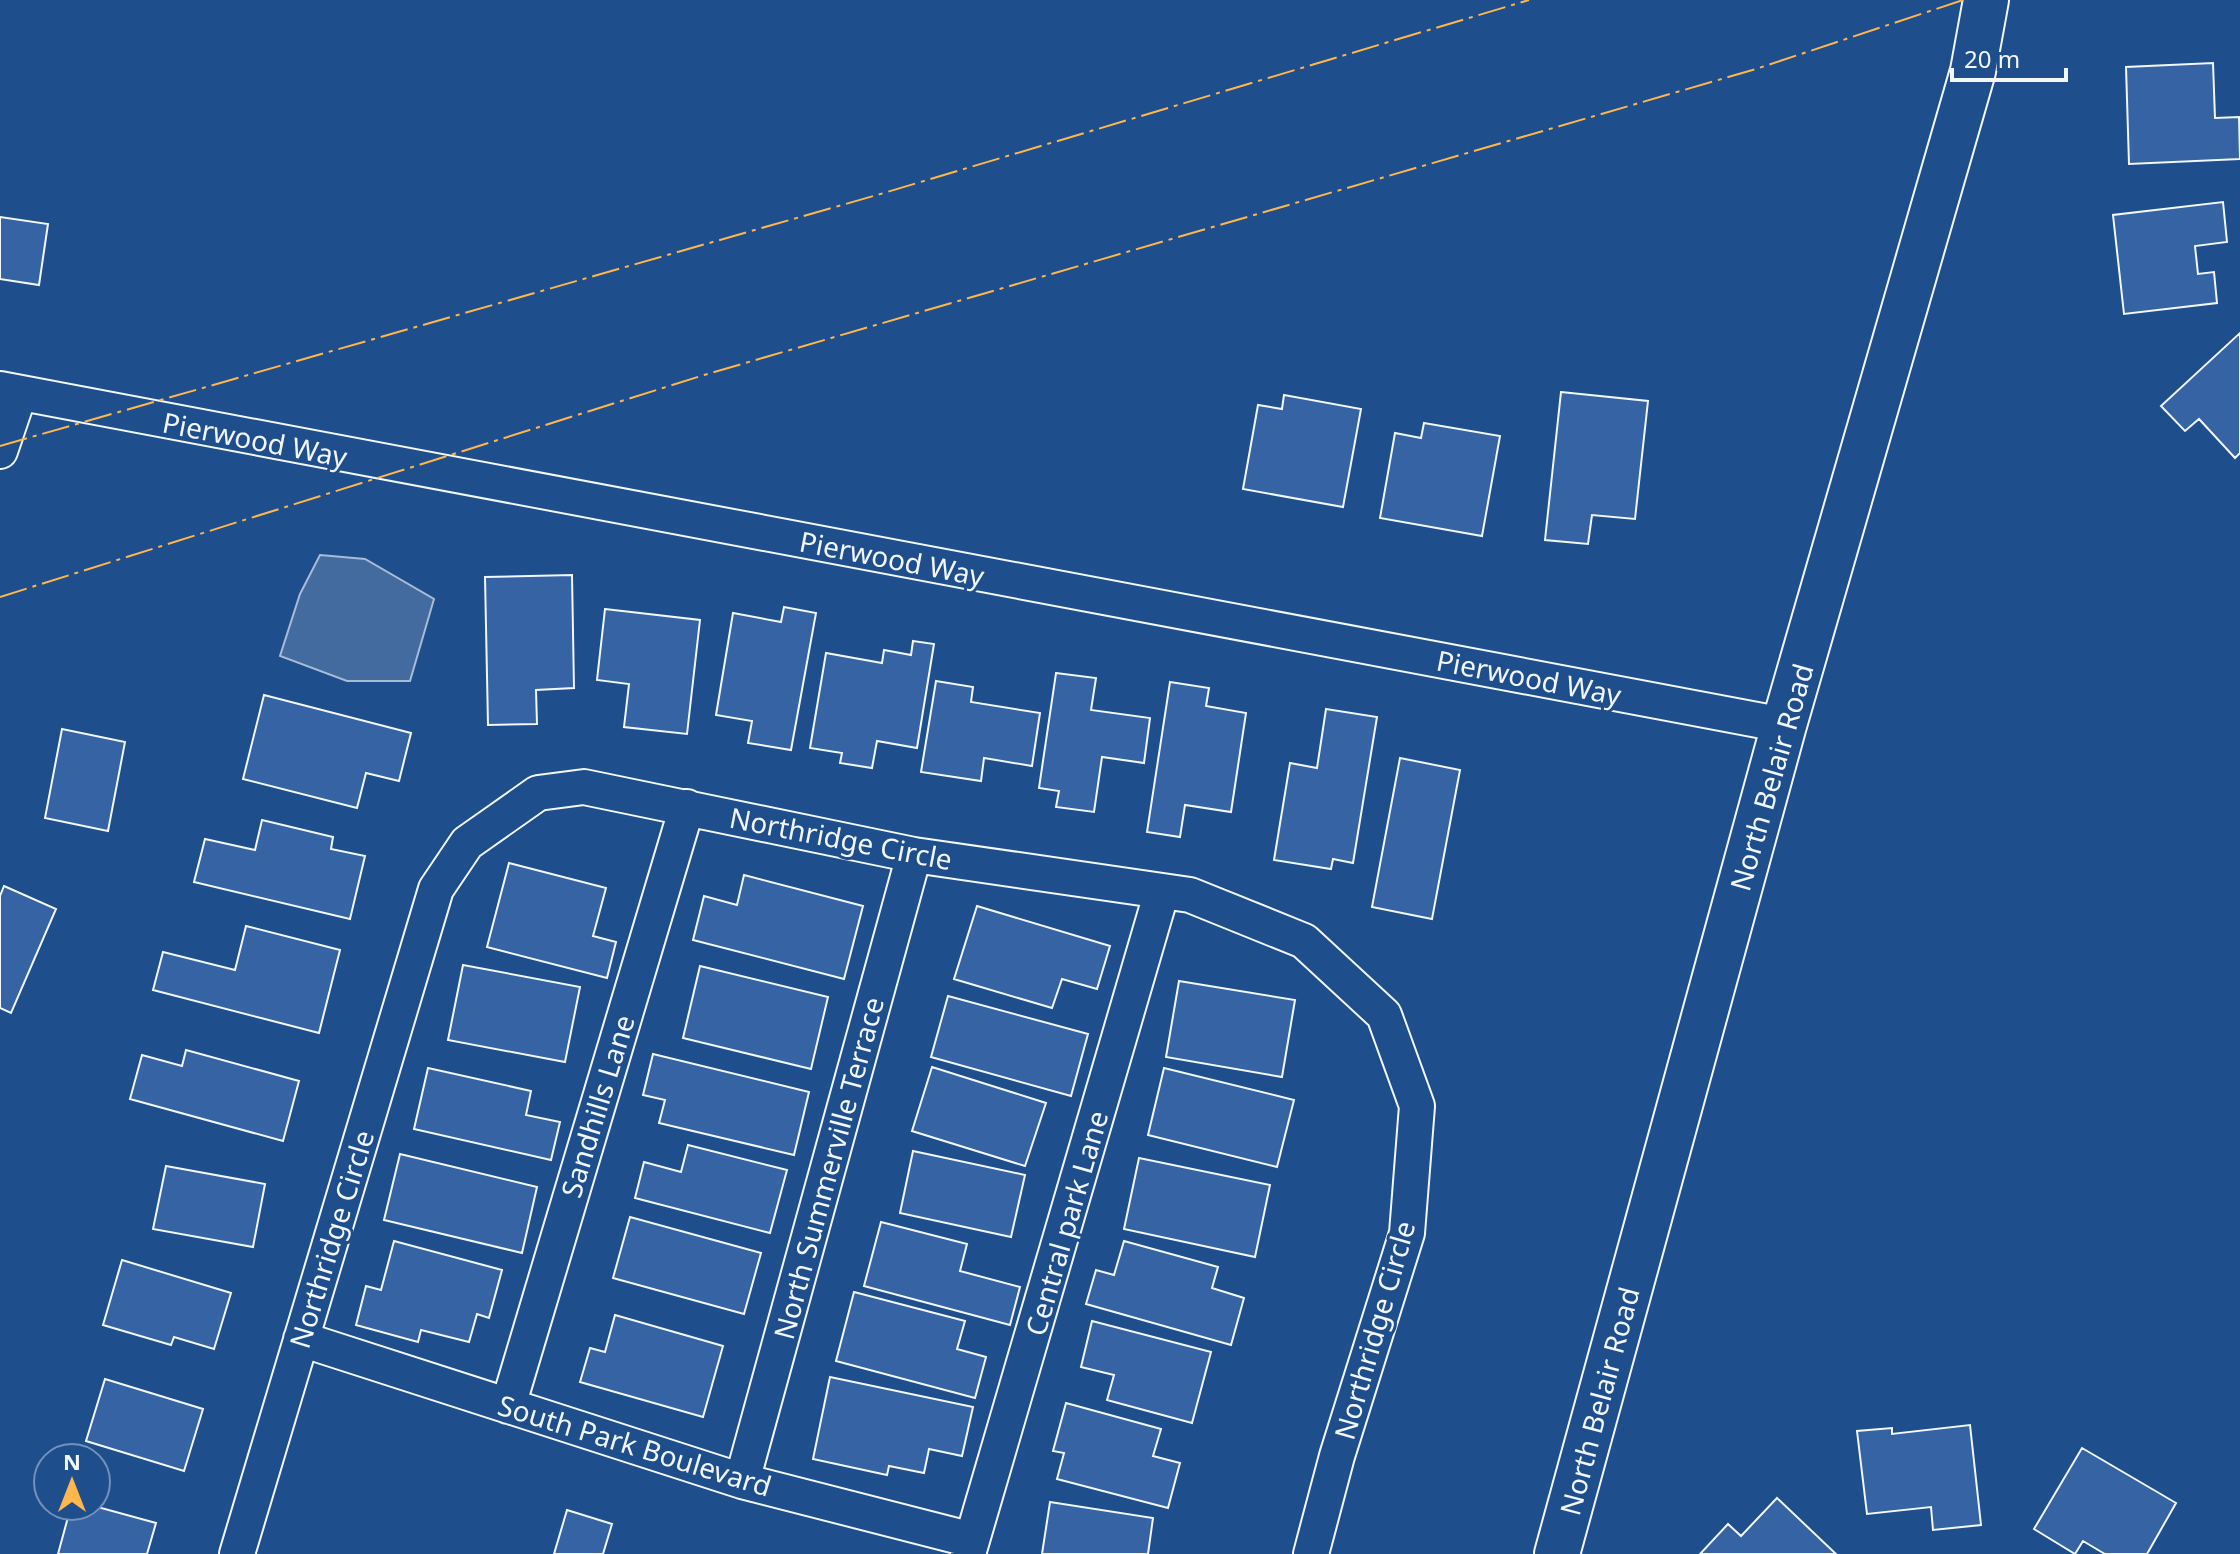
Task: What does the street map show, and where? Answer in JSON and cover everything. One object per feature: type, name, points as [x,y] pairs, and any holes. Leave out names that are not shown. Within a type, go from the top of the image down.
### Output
[{"type":"street","name":"North Belair Road","points":[[1557,1554],[1784,725],[1969,86],[1986,0]]},
{"type":"street","name":"Pierwood Way","points":[[9,392],[1784,725]]},
{"type":"street","points":[[0,451],[9,392]]},
{"type":"street","name":"Northridge Circle","points":[[237,1554],[436,889],[467,843],[538,793],[584,787],[914,855],[1190,895],[1304,941],[1384,1015],[1417,1106],[1407,1233],[1337,1456],[1311,1554]]},
{"type":"street","name":"Sandhills Lane","points":[[508,1406],[687,807]]},
{"type":"street","name":"North Summerville Terrace","points":[[742,1481],[914,855]]},
{"type":"street","name":"Central park Lane","points":[[970,1547],[1162,891]]},
{"type":"street","name":"South Park Boulevard","points":[[301,1339],[742,1481],[970,1547]]},
{"type":"water","points":[[320,555],[365,559],[434,599],[410,681],[347,681],[280,656],[300,594]]},
{"type":"building","points":[[2213,63],[2215,118],[2239,117],[2240,159],[2129,164],[2126,67]]},
{"type":"building","points":[[2223,202],[2227,242],[2195,246],[2198,274],[2214,272],[2217,303],[2124,314],[2113,215]]},
{"type":"building","points":[[0,217],[48,224],[39,285],[0,279]]},
{"type":"building","points":[[2240,333],[2240,453],[2235,458],[2199,419],[2185,431],[2161,406]]},
{"type":"building","points":[[1561,392],[1648,401],[1635,519],[1592,515],[1588,544],[1545,540]]},
{"type":"building","points":[[1284,395],[1361,409],[1343,507],[1243,489],[1258,405],[1282,409]]},
{"type":"building","points":[[1424,423],[1500,436],[1482,536],[1380,518],[1395,433],[1421,438]]},
{"type":"building","points":[[572,575],[574,688],[536,690],[537,724],[488,725],[485,577]]},
{"type":"building","points":[[784,607],[816,613],[791,750],[748,743],[752,721],[716,715],[733,613],[781,622]]},
{"type":"building","points":[[605,609],[700,620],[687,734],[624,727],[629,684],[597,680]]},
{"type":"building","points":[[913,641],[934,644],[917,748],[877,741],[872,768],[840,763],[842,753],[810,748],[826,653],[882,663],[884,650],[911,655]]},
{"type":"building","points":[[1056,673],[1096,678],[1091,710],[1150,718],[1144,763],[1102,757],[1094,812],[1056,807],[1059,791],[1039,788]]},
{"type":"building","points":[[936,681],[973,687],[971,702],[1040,713],[1032,766],[984,758],[981,781],[921,772]]},
{"type":"building","points":[[1170,682],[1209,688],[1206,706],[1246,713],[1231,812],[1185,805],[1180,837],[1147,832]]},
{"type":"building","points":[[264,695],[411,733],[399,781],[366,773],[357,808],[243,779]]},
{"type":"building","points":[[1326,709],[1377,717],[1353,863],[1333,859],[1331,869],[1274,860],[1290,763],[1317,768]]},
{"type":"building","points":[[62,729],[125,742],[108,831],[45,818]]},
{"type":"building","points":[[1400,758],[1460,770],[1432,919],[1372,907]]},
{"type":"building","points":[[262,820],[333,837],[331,849],[365,856],[350,919],[194,882],[205,839],[255,850]]},
{"type":"building","points":[[509,863],[606,888],[593,936],[616,942],[607,978],[487,947]]},
{"type":"building","points":[[744,875],[863,906],[844,979],[693,940],[704,896],[737,905]]},
{"type":"building","points":[[4,886],[56,909],[11,1013],[0,1008],[0,896]]},
{"type":"building","points":[[977,906],[1110,946],[1097,989],[1062,979],[1052,1008],[954,979]]},
{"type":"building","points":[[246,926],[340,950],[319,1033],[153,990],[163,952],[235,970]]},
{"type":"building","points":[[463,965],[580,987],[565,1062],[448,1040]]},
{"type":"building","points":[[700,966],[828,997],[811,1069],[683,1038]]},
{"type":"building","points":[[1179,981],[1295,1000],[1282,1077],[1166,1057]]},
{"type":"building","points":[[948,996],[1088,1034],[1071,1096],[931,1057]]},
{"type":"building","points":[[186,1050],[299,1081],[283,1141],[130,1099],[142,1055],[182,1066]]},
{"type":"building","points":[[653,1054],[809,1092],[794,1155],[659,1123],[665,1100],[643,1095]]},
{"type":"building","points":[[932,1067],[1046,1103],[1025,1166],[912,1131]]},
{"type":"building","points":[[428,1068],[531,1091],[526,1115],[560,1122],[551,1160],[414,1129]]},
{"type":"building","points":[[1164,1068],[1294,1100],[1277,1167],[1148,1135]]},
{"type":"building","points":[[688,1145],[787,1170],[770,1233],[635,1198],[644,1162],[681,1172]]},
{"type":"building","points":[[913,1151],[1025,1175],[1011,1237],[900,1213]]},
{"type":"building","points":[[400,1154],[537,1187],[522,1253],[384,1220]]},
{"type":"building","points":[[1139,1158],[1270,1185],[1255,1257],[1124,1229]]},
{"type":"building","points":[[166,1166],[265,1184],[253,1247],[153,1229]]},
{"type":"building","points":[[630,1217],[761,1253],[744,1314],[613,1278]]},
{"type":"building","points":[[881,1222],[967,1244],[960,1271],[1020,1287],[1010,1325],[864,1286]]},
{"type":"building","points":[[394,1241],[502,1270],[489,1318],[477,1314],[469,1342],[421,1330],[418,1342],[356,1325],[366,1286],[381,1290]]},
{"type":"building","points":[[1124,1241],[1218,1267],[1212,1288],[1244,1298],[1231,1345],[1086,1304],[1096,1270],[1114,1275]]},
{"type":"building","points":[[122,1260],[231,1293],[214,1349],[174,1337],[171,1345],[103,1325]]},
{"type":"building","points":[[854,1292],[965,1321],[957,1349],[986,1357],[975,1398],[836,1361]]},
{"type":"building","points":[[615,1315],[723,1346],[703,1417],[580,1382],[590,1348],[605,1352]]},
{"type":"building","points":[[1092,1321],[1211,1352],[1192,1423],[1107,1400],[1114,1375],[1081,1367]]},
{"type":"building","points":[[830,1377],[973,1407],[962,1456],[929,1449],[924,1473],[889,1466],[887,1475],[813,1459]]},
{"type":"building","points":[[105,1379],[203,1409],[184,1471],[112,1449],[112,1442],[86,1441]]},
{"type":"building","points":[[1066,1403],[1161,1429],[1153,1456],[1180,1463],[1168,1508],[1057,1479],[1064,1453],[1053,1451]]},
{"type":"building","points":[[1970,1425],[1981,1525],[1933,1530],[1931,1507],[1867,1514],[1857,1431],[1892,1428],[1892,1434]]},
{"type":"building","points":[[2082,1448],[2176,1503],[2147,1554],[2105,1554],[2083,1541],[2075,1554],[2034,1529]]},
{"type":"building","points":[[1777,1498],[1836,1554],[1700,1554],[1728,1524],[1741,1536]]},
{"type":"building","points":[[1050,1502],[1153,1518],[1148,1554],[1042,1554]]},
{"type":"building","points":[[567,1510],[612,1524],[603,1554],[554,1554]]},
{"type":"building","points":[[112,1511],[156,1523],[147,1554],[58,1554],[67,1522],[112,1522]]},
{"type":"power","points":[[0,446],[877,195],[1529,0]]},
{"type":"power","points":[[0,597],[704,375],[1756,69],[1963,0]]}]
